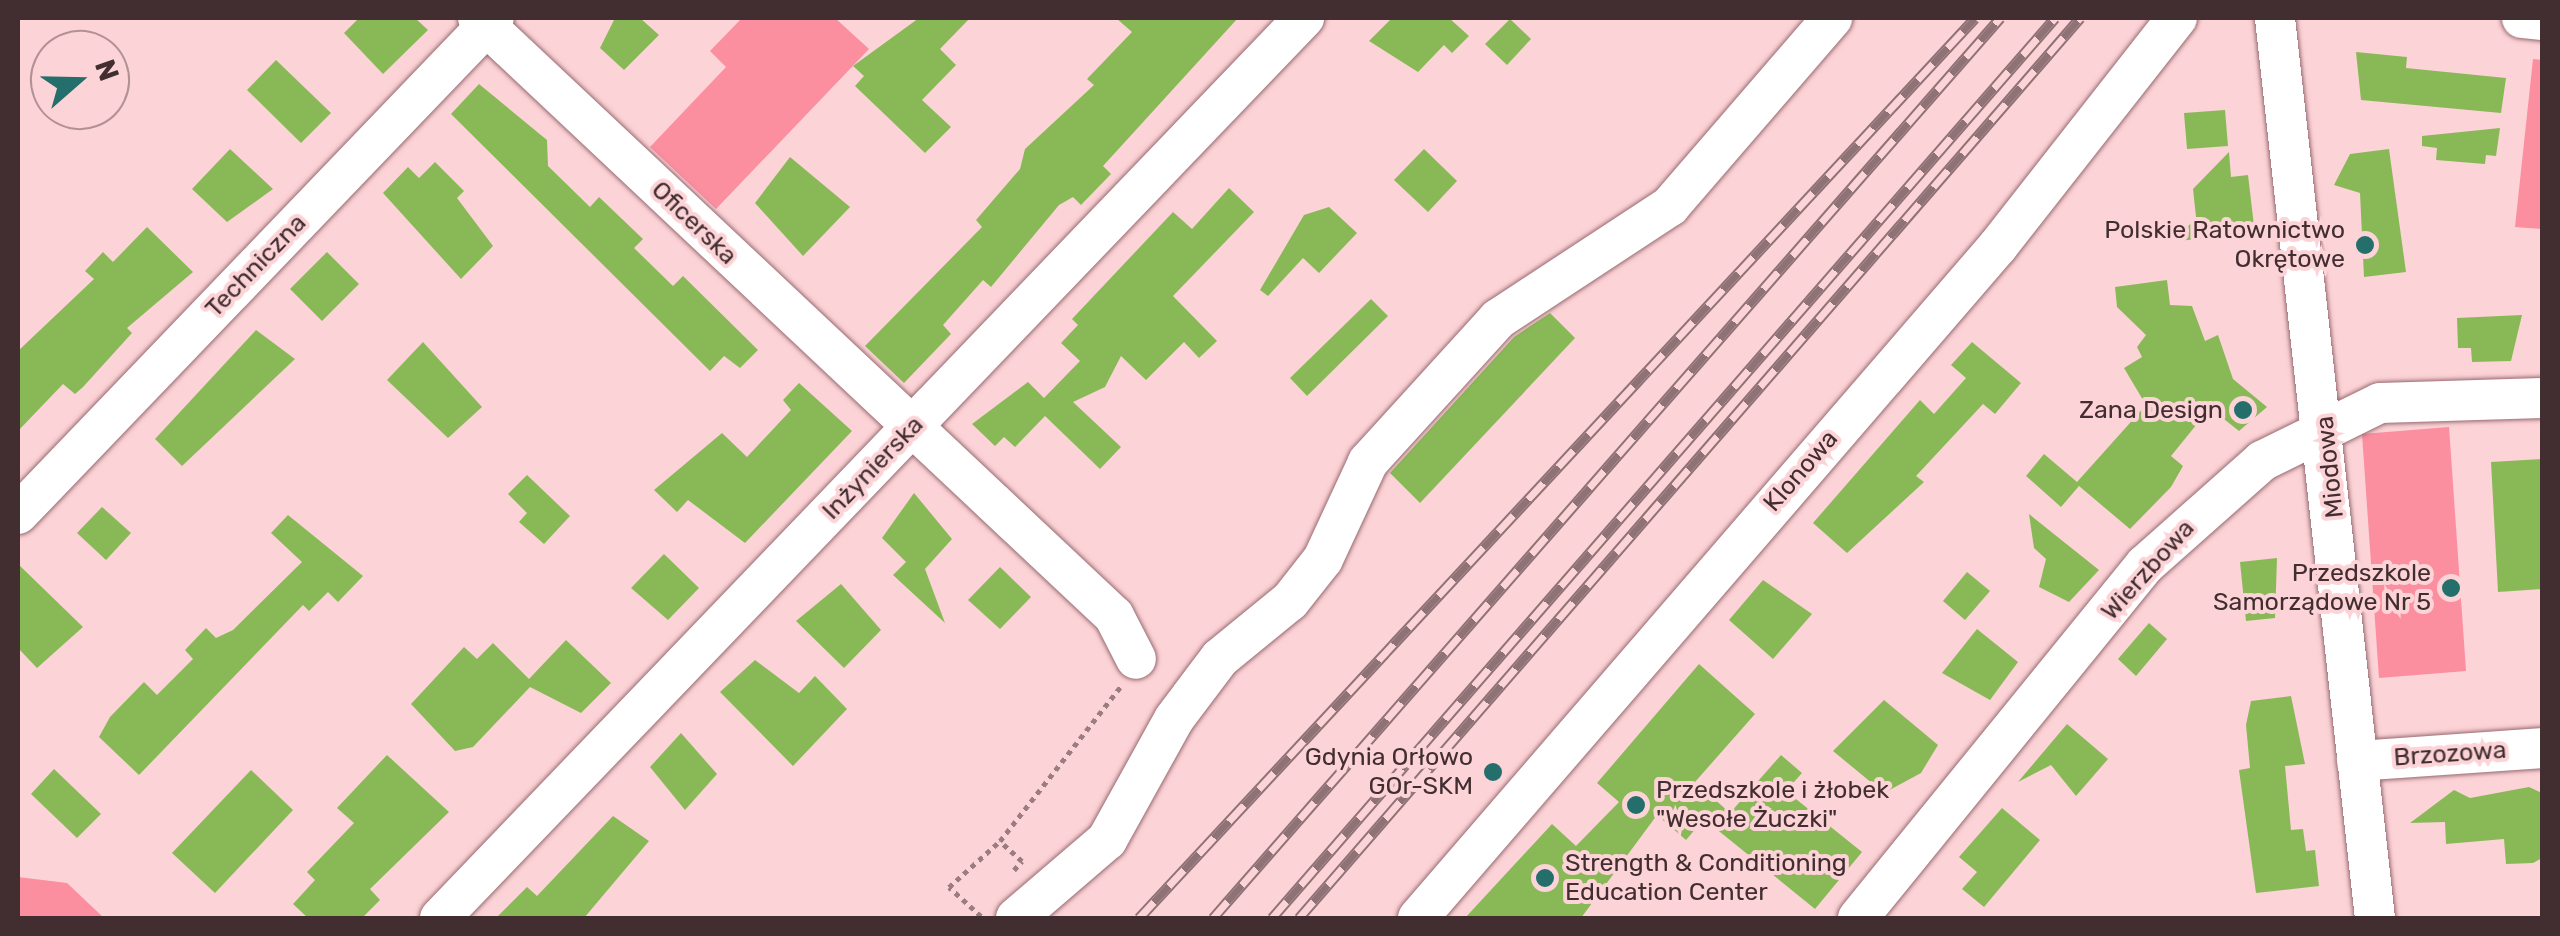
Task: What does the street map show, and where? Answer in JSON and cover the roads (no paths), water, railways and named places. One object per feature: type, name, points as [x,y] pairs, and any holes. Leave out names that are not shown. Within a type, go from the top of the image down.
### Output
[{"type":"street","name":"Inżynierska","points":[[440,918],[1304,18]]},
{"type":"street","points":[[999,911],[1107,840],[1174,719],[1220,658],[1290,601],[1322,559],[1368,462],[1498,319],[1670,206],[1832,18]]},
{"type":"street","name":"Klonowa","points":[[1418,918],[1998,246],[2177,18]]},
{"type":"street","name":"Miodowa","points":[[2275,18],[2326,426],[2374,918]]},
{"type":"street","points":[[2522,18],[2542,20]]},
{"type":"street","name":"Oficerska","points":[[486,20],[911,428],[1114,616],[1136,659]]},
{"type":"street","name":"Techniczna","points":[[18,514],[486,20]]},
{"type":"street","name":"Wierzbowa","points":[[1858,918],[2146,566],[2262,460],[2326,426],[2411,398],[2542,398]]},
{"type":"street","name":"Brzozowa","points":[[2357,761],[2542,748]]},
{"type":"railway","points":[[1139,918],[1975,18]]},
{"type":"railway","points":[[1213,918],[2000,18]]},
{"type":"railway","points":[[1272,918],[2055,18]]},
{"type":"railway","points":[[1299,918],[2080,18]]},
{"type":"place","name":"Polskie Ratownictwo Okrętowe","points":[[2365,245]]},
{"type":"place","name":"Zana Design","points":[[2243,410]]},
{"type":"place","name":"Przedszkole Samorządowe Nr 5","points":[[2451,588]]},
{"type":"place","name":"Gdynia Orłowo GOr-SKM","points":[[1493,772]]},
{"type":"place","name":"Przedszkole i żłobek \"Wesołe Żuczki\"","points":[[1636,805]]},
{"type":"place","name":"Strength & Conditioning Education Center","points":[[1545,878]]}]
